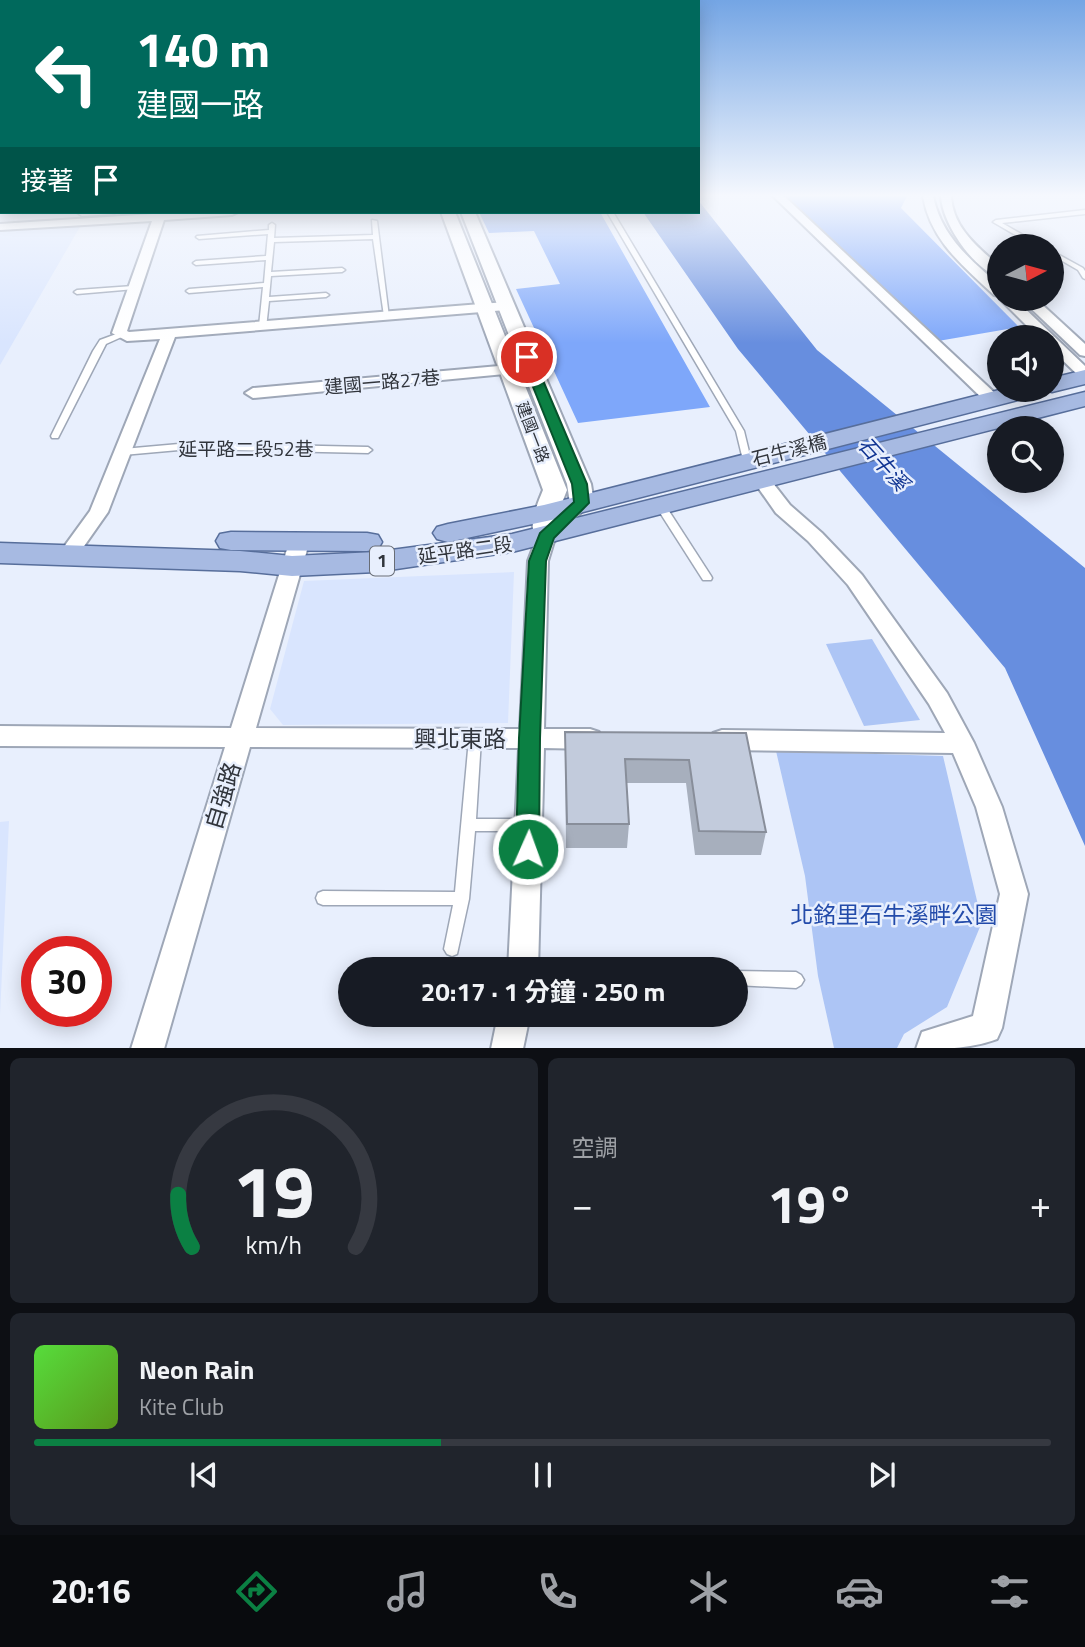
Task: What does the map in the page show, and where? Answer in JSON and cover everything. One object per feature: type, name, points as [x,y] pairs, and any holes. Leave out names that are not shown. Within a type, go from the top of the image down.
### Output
[{"type":"main road","points":[[1064,382],[1085,376]]},
{"type":"main road","name":"1","points":[[991,411],[1085,399]]},
{"type":"main road","name":"1","points":[[991,411],[1007,402]]},
{"type":"main road","name":"石牛溪橋","points":[[750,472],[966,405],[991,411]]},
{"type":"main road","name":"石牛溪橋","points":[[750,472],[991,411]]},
{"type":"main road","name":"延平路二段","points":[[546,525],[582,503],[750,472]]},
{"type":"main road","name":"延平路二段","points":[[0,533],[75,545],[240,561],[295,554],[376,562],[546,525],[662,508],[750,472]]},
{"type":"main road","name":"延平路二段","points":[[0,553],[75,545]]},
{"type":"street","points":[[149,245],[119,333],[122,335],[169,334],[497,307]]},
{"type":"street","name":"建國一路","points":[[465,245],[497,307],[579,484],[582,503]]},
{"type":"street","name":"建國一路","points":[[478,245],[497,307],[510,370],[555,491],[546,525]]},
{"type":"street","points":[[826,245],[991,411]]},
{"type":"street","points":[[953,245],[987,280]]},
{"type":"street","points":[[969,245],[987,262]]},
{"type":"street","points":[[1020,312],[1034,325]]},
{"type":"street","points":[[1042,312],[1085,352]]},
{"type":"street","points":[[75,545],[99,512],[169,334]]},
{"type":"street","points":[[1064,354],[1085,376]]},
{"type":"street","name":"建國一路27巷","points":[[253,393],[510,370]]},
{"type":"street","points":[[750,472],[783,509],[816,537],[855,580],[939,699],[962,743],[989,807],[1014,894],[986,1028],[934,1044],[932,1048]]},
{"type":"street","points":[[524,957],[529,825],[529,738],[538,561],[546,525]]},
{"type":"street","name":"自強路","points":[[147,1048],[295,554]]},
{"type":"street","name":"興北東路","points":[[0,736],[613,739]]},
{"type":"street","points":[[697,740],[962,743]]},
{"type":"street","points":[[507,1048],[511,1027]]},
{"type":"lane","points":[[263,326],[270,245]]},
{"type":"lane","points":[[377,245],[387,316]]},
{"type":"lane","points":[[630,245],[740,431],[750,472]]},
{"type":"lane","points":[[196,263],[269,258]]},
{"type":"lane","points":[[1064,260],[1081,269],[1085,277]]},
{"type":"lane","points":[[268,274],[342,270]]},
{"type":"lane","points":[[189,291],[267,285]]},
{"type":"lane","points":[[77,292],[133,288]]},
{"type":"lane","points":[[266,299],[326,295]]},
{"type":"lane","points":[[55,436],[97,351],[103,342],[122,335]]},
{"type":"lane","name":"延平路二段52巷","points":[[123,452],[190,446],[368,450]]},
{"type":"lane","points":[[662,508],[708,578]]},
{"type":"lane","points":[[453,949],[462,899],[475,739]]},
{"type":"lane","points":[[469,825],[529,825]]},
{"type":"lane","points":[[323,898],[462,899]]},
{"type":"lane","points":[[748,978],[796,980]]},
{"type":"shaded area","points":[[0,245],[69,245],[0,365]]},
{"type":"shaded area","points":[[541,245],[619,245],[710,407],[578,423],[516,289],[560,284]]},
{"type":"shaded area","points":[[836,245],[938,245],[987,295],[987,312],[1004,312],[1017,325],[987,325],[987,333],[938,341]]},
{"type":"shaded area","points":[[514,572],[508,723],[283,725],[270,709],[304,581]]},
{"type":"shaded area","points":[[9,821],[0,1015],[0,822]]},
{"type":"green space","points":[[872,639],[920,720],[864,726],[826,644]]},
{"type":"green space","name":"北銘里石牛溪畔公園","points":[[776,751],[943,756],[982,922],[947,1007],[904,1034],[897,1048],[834,1048],[818,976],[805,876]]},
{"type":"water","name":"石牛溪","points":[[666,245],[734,245],[817,350],[987,488],[987,493],[993,493],[1085,568],[1085,846],[1005,668],[738,349]]},
{"type":"building","points":[[565,732],[746,733],[766,832],[699,831],[689,760],[625,759],[629,824],[567,824]]},
{"type":"route","points":[[527,357],[579,484],[582,503],[546,536],[538,561],[529,738],[528,849]]}]
